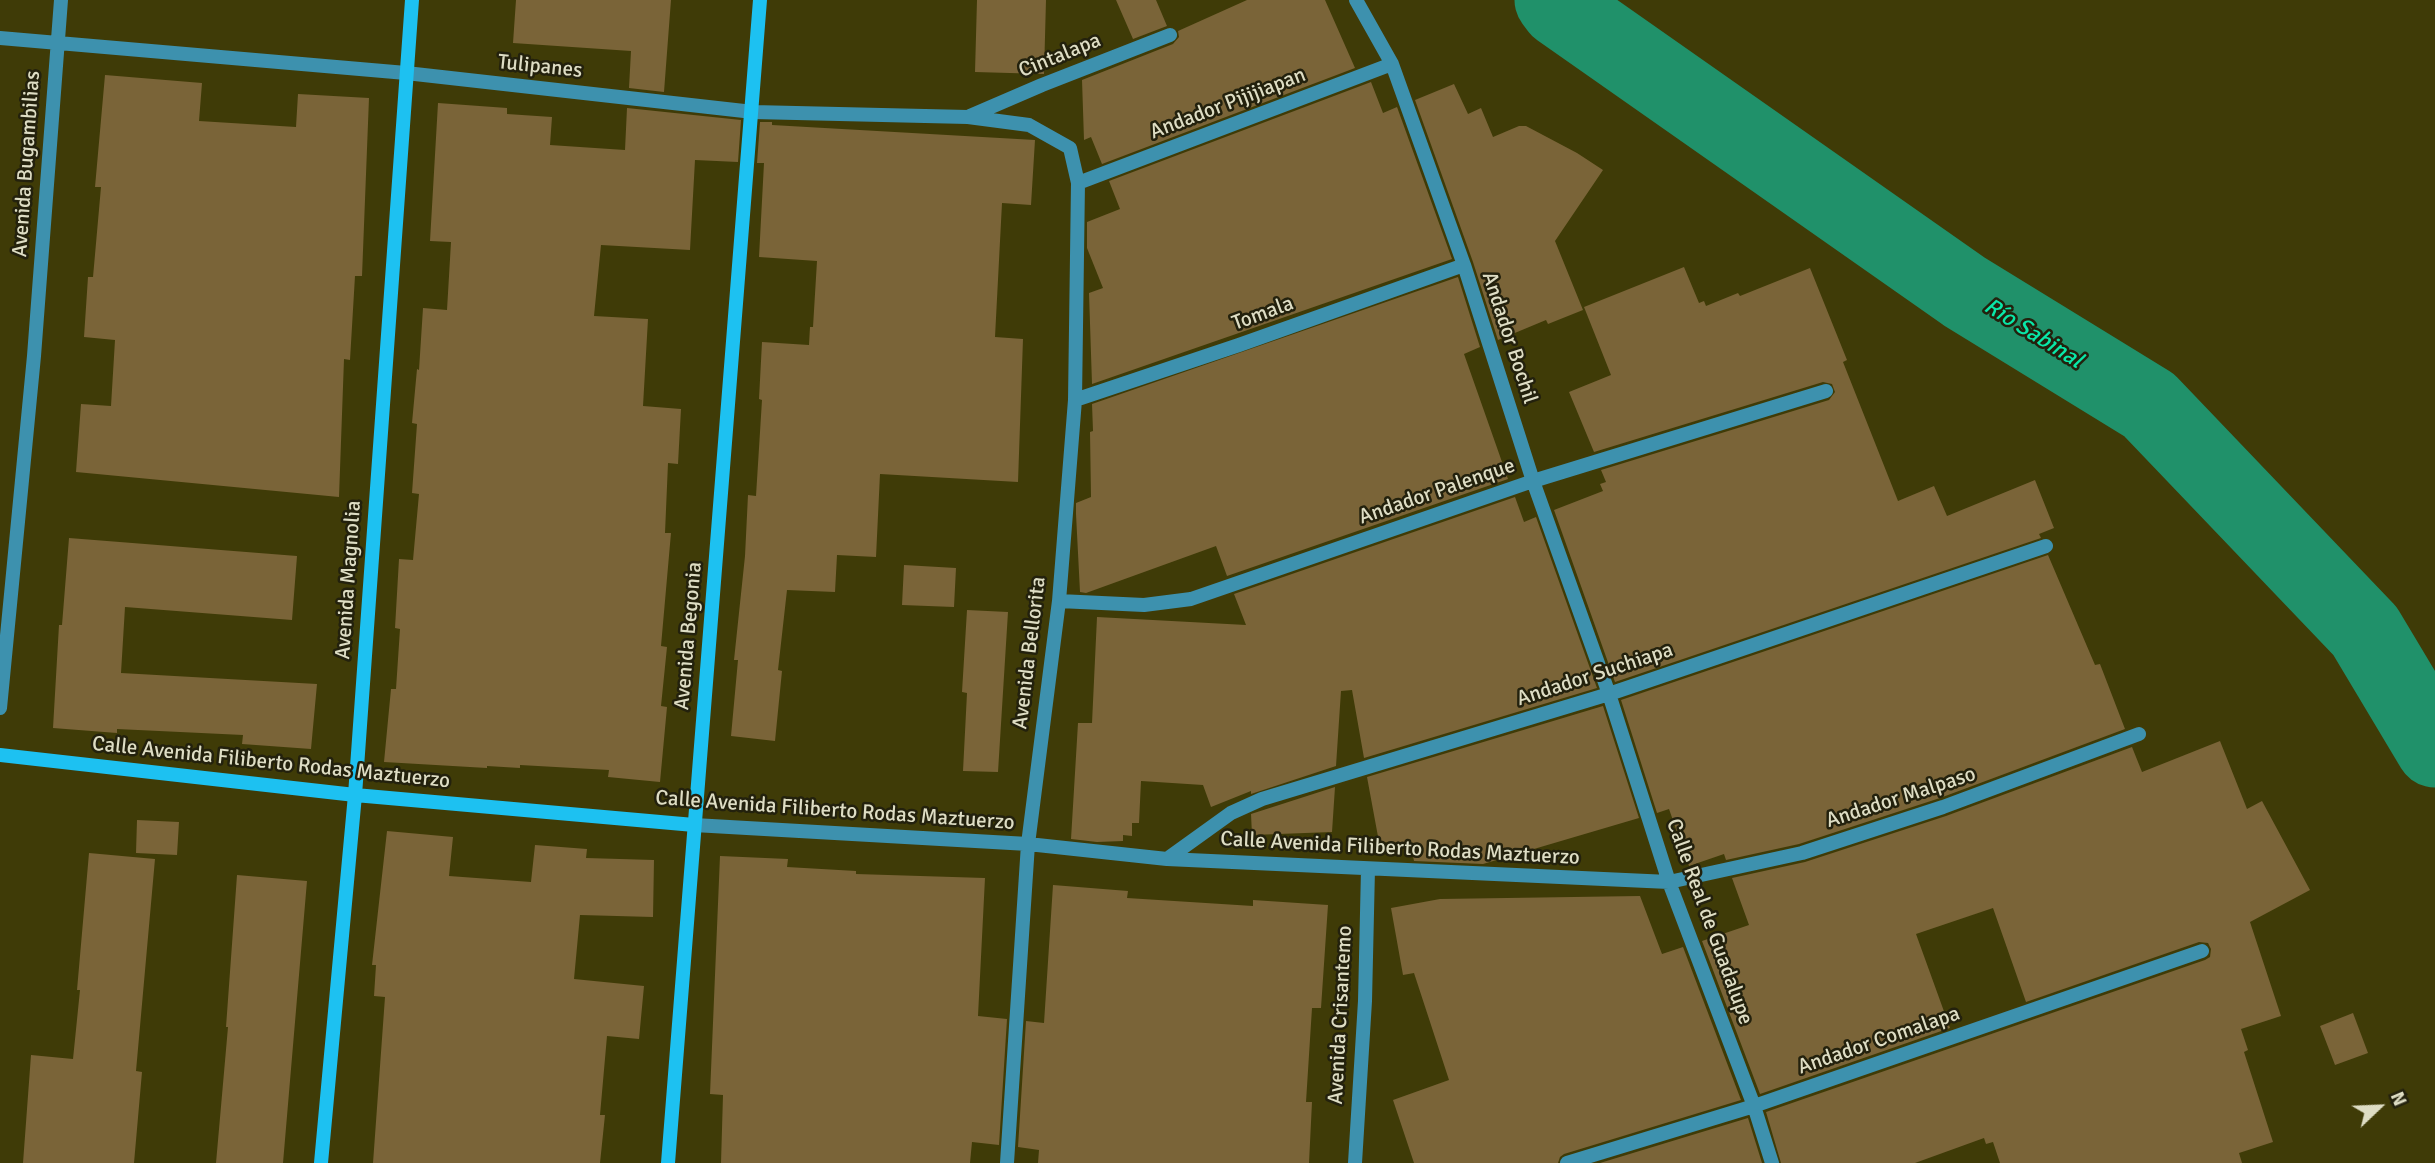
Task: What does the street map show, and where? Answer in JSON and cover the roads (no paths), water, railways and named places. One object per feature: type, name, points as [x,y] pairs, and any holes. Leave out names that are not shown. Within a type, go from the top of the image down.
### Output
[{"type":"main road","name":"Avenida Magnolia","points":[[321,1163],[355,794],[412,0]]},
{"type":"main road","name":"Avenida Begonia","points":[[668,1163],[760,0]]},
{"type":"main road","name":"Calle Avenida Filiberto Rodas Maztuerzo","points":[[0,755],[355,794],[694,825]]},
{"type":"street","name":"Avenida Bugambilias","points":[[0,708],[34,356],[61,0]]},
{"type":"street","name":"Andador Bochil","points":[[1356,0],[1392,64],[1464,265],[1533,481],[1609,694]]},
{"type":"street","name":"Cintalapa","points":[[968,117],[1170,35]]},
{"type":"street","name":"Tulipanes","points":[[0,38],[406,73],[753,112],[968,117],[1029,125],[1070,148]]},
{"type":"street","name":"Andador Pijijiapan","points":[[1078,183],[1392,64]]},
{"type":"street","name":"Avenida Bellorita","points":[[1007,1163],[1028,844],[1059,601],[1075,400],[1078,183],[1070,148]]},
{"type":"street","name":"Tomala","points":[[1075,400],[1464,265]]},
{"type":"street","name":"Andador Palenque","points":[[1059,601],[1144,605],[1191,599],[1533,481],[1826,391]]},
{"type":"street","name":"Andador Suchiapa","points":[[1167,859],[1231,813],[1262,799],[1609,694],[2046,547]]},
{"type":"street","name":"Calle Real de Guadalupe","points":[[1609,694],[1669,882],[1755,1106],[1772,1163]]},
{"type":"street","name":"Andador Malpaso","points":[[1669,882],[1802,853],[1943,807],[2139,734]]},
{"type":"street","name":"Calle Avenida Filiberto Rodas Maztuerzo","points":[[694,825],[1028,844],[1167,859],[1669,882]]},
{"type":"street","name":"Avenida Crisantemo","points":[[1355,1163],[1368,869]]},
{"type":"street","name":"Andador Comalapa","points":[[1567,1163],[1755,1106],[2202,951]]},
{"type":"waterway","name":"Río Sabinal","points":[[1554,0],[1560,8],[1965,292],[2149,405],[2365,631],[2435,748]]}]
